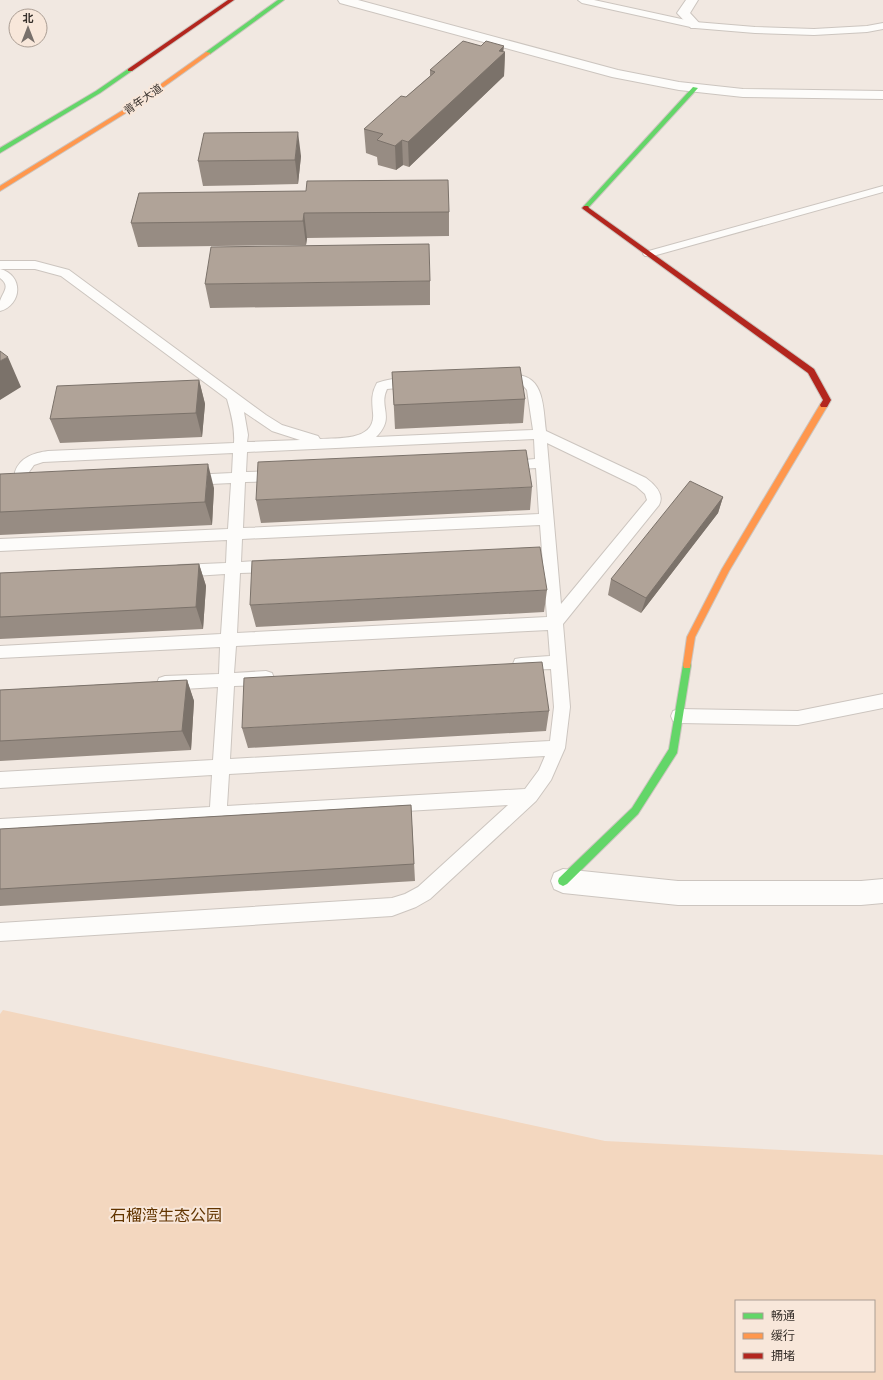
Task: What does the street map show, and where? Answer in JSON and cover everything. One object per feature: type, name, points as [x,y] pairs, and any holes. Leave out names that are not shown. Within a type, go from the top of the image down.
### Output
[{"type":"main road","points":[[0,151],[98,92],[231,0]]},
{"type":"main road","name":"青年大道","points":[[0,189],[135,105],[282,0]]},
{"type":"main road","points":[[563,881],[635,811],[674,750],[691,638],[726,569],[827,400],[811,371],[585,208],[694,88]]},
{"type":"street","points":[[344,0],[617,74],[694,88],[743,93],[882,99]]},
{"type":"street","points":[[692,0],[683,13],[695,25]]},
{"type":"street","points":[[563,881],[678,893],[861,893],[883,891]]},
{"type":"lane","points":[[582,0],[695,25],[755,30],[814,32],[867,29],[883,26]]},
{"type":"lane","points":[[649,254],[883,189]]},
{"type":"lane","points":[[0,265],[35,266],[65,273],[261,418],[277,428],[312,439],[347,443],[367,437],[374,432],[380,420],[379,393],[382,386],[388,384],[424,382]]},
{"type":"lane","points":[[0,273],[9,279],[12,285],[12,292],[9,298],[0,307]]},
{"type":"lane","points":[[0,932],[392,907],[410,901],[424,893],[530,796],[541,781],[558,748],[562,728],[559,662],[555,623],[542,553],[547,519],[543,464],[540,434],[531,385],[521,379],[491,379]]},
{"type":"lane","points":[[218,814],[239,478],[240,423],[233,398]]},
{"type":"lane","points":[[0,652],[555,623],[654,501],[653,493],[649,487],[642,482],[540,434],[48,456],[39,457],[30,461],[24,466],[21,473],[22,479],[26,484],[33,487],[49,486]]},
{"type":"lane","points":[[496,466],[543,464]]},
{"type":"lane","points":[[176,480],[293,475]]},
{"type":"lane","points":[[0,545],[547,519]]},
{"type":"lane","points":[[163,572],[288,565]]},
{"type":"lane","points":[[503,665],[559,662]]},
{"type":"lane","points":[[148,684],[282,677]]},
{"type":"lane","points":[[679,716],[798,718],[883,701]]},
{"type":"lane","points":[[0,780],[558,748]]},
{"type":"lane","points":[[0,827],[530,796]]},
{"type":"green space","name":"石榴湾生态公园","points":[[3,1010],[605,1141],[883,1155],[883,1380],[0,1380],[0,1014]]},
{"type":"building","points":[[463,41],[481,46],[486,41],[504,46],[499,51],[505,52],[408,142],[402,140],[395,146],[377,140],[383,134],[364,129],[401,96],[406,97],[435,72],[430,70]]},
{"type":"building","points":[[298,132],[295,160],[198,161],[204,133]]},
{"type":"building","points":[[448,180],[449,212],[304,213],[303,221],[131,223],[139,193],[306,191],[307,181]]},
{"type":"building","points":[[429,244],[430,281],[205,284],[211,247]]},
{"type":"building","points":[[0,351],[8,357],[0,361]]},
{"type":"building","points":[[520,367],[525,399],[394,405],[392,372]]},
{"type":"building","points":[[199,380],[196,413],[50,419],[57,386]]},
{"type":"building","points":[[526,450],[532,487],[256,500],[258,462]]},
{"type":"building","points":[[208,464],[205,502],[0,512],[0,474]]},
{"type":"building","points":[[690,481],[723,497],[646,598],[611,579]]},
{"type":"building","points":[[540,547],[547,590],[250,605],[252,561]]},
{"type":"building","points":[[199,564],[196,607],[0,617],[0,573]]},
{"type":"building","points":[[542,662],[549,711],[242,728],[244,678]]},
{"type":"building","points":[[187,680],[182,731],[0,741],[0,690]]},
{"type":"building","points":[[411,805],[414,864],[0,889],[0,829]]},
{"type":"traffic: fast","points":[[208,53],[281,0]]},
{"type":"traffic: fast","points":[[0,151],[98,92],[130,70]]},
{"type":"traffic: fast","points":[[586,207],[695,88]]},
{"type":"traffic: fast","points":[[563,881],[635,811],[674,750],[687,665]]},
{"type":"traffic: slow","points":[[0,189],[135,105],[208,53]]},
{"type":"traffic: slow","points":[[687,665],[691,637],[726,569],[824,405]]},
{"type":"traffic: jam","points":[[130,70],[231,0]]},
{"type":"traffic: jam","points":[[586,207],[585,208],[811,371],[827,400],[824,405]]}]
